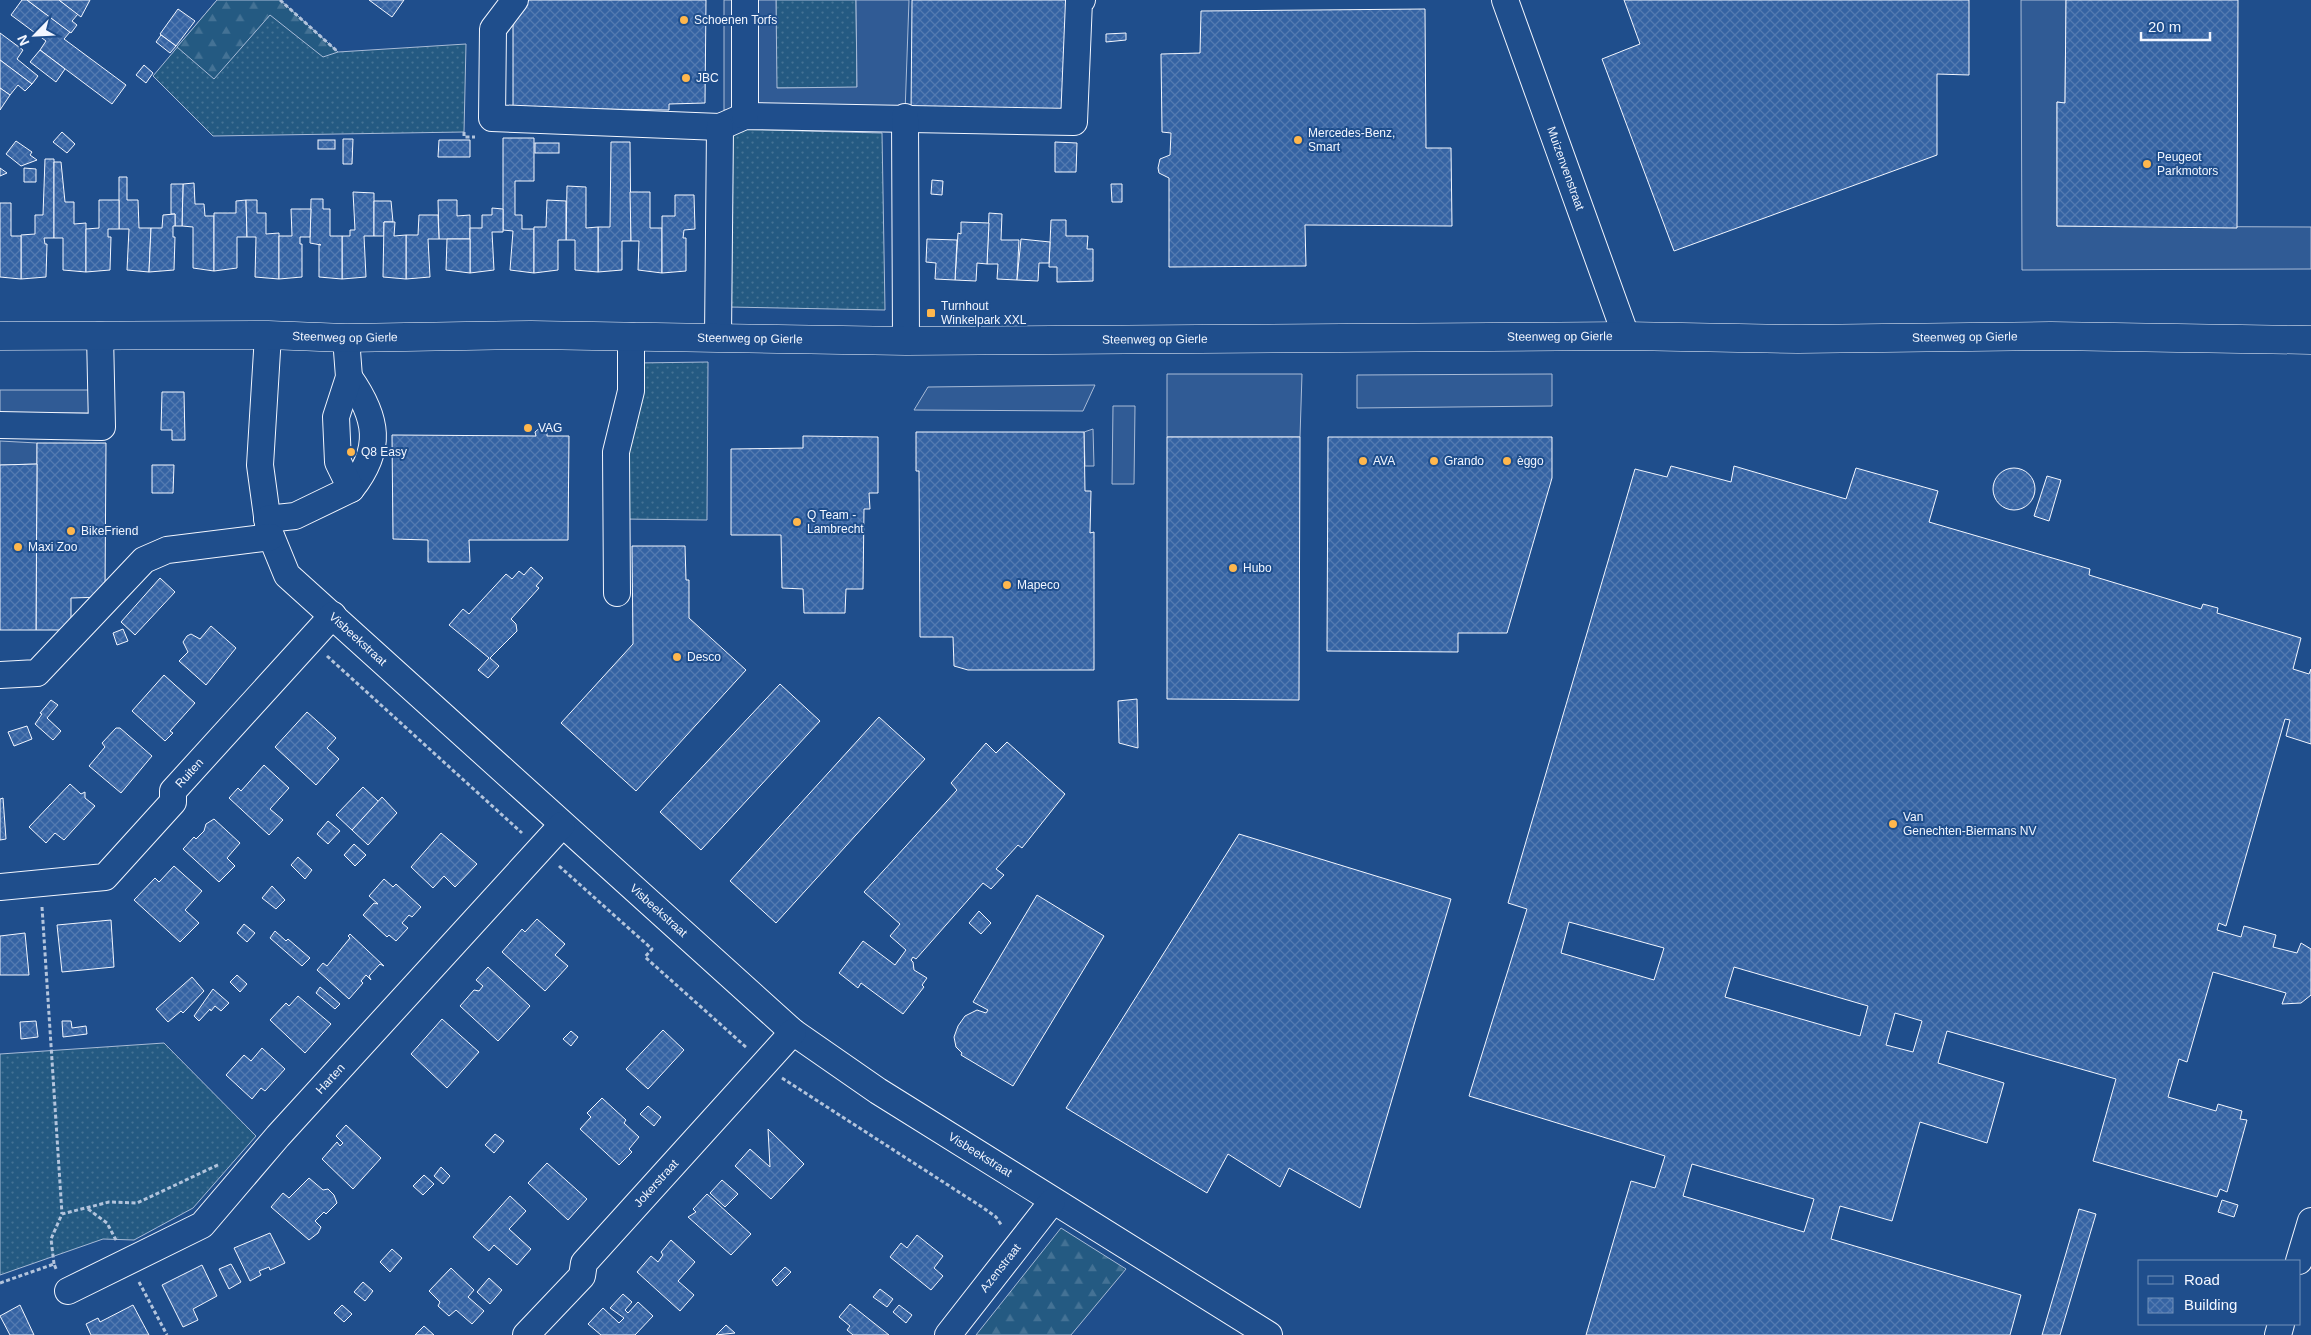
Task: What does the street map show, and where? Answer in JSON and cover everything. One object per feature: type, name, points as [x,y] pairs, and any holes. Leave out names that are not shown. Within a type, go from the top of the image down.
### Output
[{"type":"main road","name":"Steenweg op Gierle","points":[[0,336],[268,335],[346,338],[531,335],[906,341],[1626,336],[1798,338],[2051,336],[2311,340]]},
{"type":"street","points":[[515,0],[493,29],[492,118],[720,127],[745,116],[905,117],[1074,122],[1080,0]]},
{"type":"street","points":[[745,0],[745,116]]},
{"type":"street","name":"Muizenvenstraat","points":[[1505,0],[1626,336]]},
{"type":"street","points":[[905,117],[906,341]]},
{"type":"street","points":[[718,337],[720,127]]},
{"type":"street","points":[[0,425],[102,426],[100,335]]},
{"type":"street","name":"Visbeekstraat","points":[[268,335],[260,465],[270,528],[286,575],[333,615],[562,825],[793,1032],[878,1091],[1052,1202],[1269,1335]]},
{"type":"street","points":[[617,593],[616,452],[631,391],[631,336]]},
{"type":"street","points":[[346,338],[349,377],[336,417],[338,462],[351,489]]},
{"type":"street","points":[[0,675],[37,673],[144,560],[167,550],[270,528],[351,489],[372,454],[372,418],[358,389],[349,377]]},
{"type":"street","name":"Ruiten","points":[[0,887],[105,877],[173,802],[173,791],[333,615]]},
{"type":"street","name":"Harten","points":[[68,1291],[202,1225],[278,1136],[562,825]]},
{"type":"street","name":"Jokerstraat","points":[[526,1335],[582,1276],[584,1263],[793,1032]]},
{"type":"street","name":"Azenstraat","points":[[948,1335],[1052,1202]]},
{"type":"street","points":[[2299,1260],[2311,1222]]},
{"type":"path","points":[[280,0],[338,52]]},
{"type":"path","points":[[464,132],[464,137],[483,137]]},
{"type":"path","points":[[310,640],[652,950],[646,957],[764,1064],[996,1217],[1003,1231]]},
{"type":"path","points":[[41,884],[62,1214],[51,1239],[54,1264],[68,1291]]},
{"type":"path","points":[[62,1214],[109,1202],[137,1204],[225,1161]]},
{"type":"path","points":[[0,1284],[54,1264]]},
{"type":"green space","points":[[217,0],[280,0],[338,52],[466,44],[464,132],[213,136],[153,76]]},
{"type":"green space","points":[[217,0],[280,0],[338,52],[323,57],[270,15],[214,79],[177,47]]},
{"type":"green space","points":[[776,0],[856,0],[857,88],[776,88]]},
{"type":"green space","points":[[730,129],[882,133],[885,310],[729,307]]},
{"type":"green space","points":[[708,362],[707,520],[623,519],[637,363]]},
{"type":"green space","points":[[164,1043],[256,1136],[193,1208],[134,1240],[103,1239],[0,1275],[0,1054]]},
{"type":"green space","points":[[1061,1228],[1126,1269],[1071,1335],[976,1335]]},
{"type":"shaded area","points":[[724,0],[776,0],[777,88],[857,87],[856,0],[909,0],[905,113],[724,110]]},
{"type":"shaded area","points":[[2021,0],[2066,0],[2065,103],[2057,102],[2057,226],[2311,227],[2311,269],[2022,270]]},
{"type":"shaded area","points":[[1167,374],[1302,374],[1300,437],[1167,437]]},
{"type":"shaded area","points":[[1552,374],[1552,406],[1357,408],[1357,375]]},
{"type":"shaded area","points":[[1095,385],[1083,411],[914,410],[928,387]]},
{"type":"shaded area","points":[[0,390],[89,390],[89,413],[0,413]]},
{"type":"shaded area","points":[[1113,406],[1135,406],[1134,484],[1112,484]]},
{"type":"shaded area","points":[[1093,429],[1094,466],[1085,466],[1084,432]]},
{"type":"shaded area","points":[[0,441],[37,443],[37,464],[0,465]]},
{"type":"building","points":[[22,0],[27,0],[70,32],[64,39],[126,85],[112,104],[40,50],[46,41],[11,15]]},
{"type":"building","points":[[27,0],[59,0],[78,14],[72,21],[77,25],[71,33]]},
{"type":"building","points":[[59,0],[90,0],[81,17]]},
{"type":"building","points":[[369,0],[404,0],[392,17]]},
{"type":"building","points":[[528,0],[706,0],[705,103],[669,104],[669,110],[513,108],[513,20]]},
{"type":"building","points":[[912,0],[1066,0],[1067,102],[1057,113],[911,115]]},
{"type":"building","points":[[1624,0],[1969,0],[1969,75],[1937,74],[1937,155],[1674,251],[1602,59],[1640,44]]},
{"type":"building","name":"Peugeot Parkmotors","points":[[2066,0],[2238,0],[2237,228],[2057,226],[2057,102],[2065,103]]},
{"type":"building","points":[[178,9],[195,21],[176,46],[160,34]]},
{"type":"building","name":"Mercedes-Benz, Smart","points":[[1425,9],[1426,148],[1451,148],[1452,226],[1305,225],[1306,266],[1169,267],[1169,178],[1159,173],[1158,168],[1160,159],[1170,155],[1171,133],[1162,132],[1161,54],[1200,53],[1201,11]]},
{"type":"building","points":[[0,33],[23,50],[17,59],[38,76],[32,84],[0,60]]},
{"type":"building","points":[[1126,33],[1126,40],[1106,42],[1106,34]]},
{"type":"building","points":[[161,35],[176,46],[170,53],[156,42]]},
{"type":"building","points":[[40,50],[65,69],[56,82],[30,62]]},
{"type":"building","points":[[0,60],[32,84],[25,91],[18,85],[10,95],[0,88]]},
{"type":"building","points":[[144,65],[153,73],[146,83],[136,75]]},
{"type":"building","points":[[0,88],[10,95],[0,110]]},
{"type":"building","points":[[62,132],[75,144],[67,153],[53,142]]},
{"type":"building","points":[[503,138],[534,138],[534,181],[515,181],[515,215],[522,215],[522,229],[534,229],[534,273],[510,270],[513,231],[503,230]]},
{"type":"building","points":[[343,139],[353,139],[352,164],[343,164]]},
{"type":"building","points":[[318,140],[335,140],[335,149],[318,149]]},
{"type":"building","points":[[439,140],[470,140],[470,157],[438,157]]},
{"type":"building","points":[[16,141],[32,152],[30,155],[37,160],[21,166],[6,154]]},
{"type":"building","points":[[611,142],[630,142],[631,241],[622,241],[622,270],[598,272],[598,227],[610,227]]},
{"type":"building","points":[[1055,142],[1077,143],[1076,172],[1055,172]]},
{"type":"building","points":[[535,143],[559,143],[559,153],[535,153]]},
{"type":"building","points":[[45,159],[54,159],[54,238],[44,238],[45,244],[47,244],[46,277],[21,279],[21,235],[35,234],[35,215],[43,215]]},
{"type":"building","points":[[54,162],[61,162],[65,202],[74,202],[74,224],[86,223],[86,272],[63,270],[63,238],[54,238]]},
{"type":"building","points":[[0,168],[7,173],[0,176]]},
{"type":"building","points":[[24,168],[36,169],[36,182],[24,182]]},
{"type":"building","points":[[119,177],[127,177],[127,200],[138,200],[139,228],[151,228],[149,272],[127,270],[129,229],[119,229]]},
{"type":"building","points":[[932,180],[943,181],[942,195],[931,194]]},
{"type":"building","points":[[194,183],[195,204],[204,204],[205,216],[214,216],[214,271],[193,268],[193,227],[182,226],[183,184]]},
{"type":"building","points":[[171,184],[183,184],[182,226],[175,226],[175,214],[171,214]]},
{"type":"building","points":[[1111,184],[1122,184],[1122,202],[1112,202]]},
{"type":"building","points":[[567,186],[586,187],[586,228],[598,227],[598,272],[575,270],[575,240],[566,240]]},
{"type":"building","points":[[353,192],[374,193],[374,236],[364,236],[366,277],[342,279],[342,236],[350,236],[350,230],[355,230]]},
{"type":"building","points":[[630,192],[650,192],[650,228],[662,228],[662,273],[638,270],[639,241],[631,241]]},
{"type":"building","points":[[675,195],[694,195],[695,229],[684,230],[683,238],[686,238],[686,271],[662,273],[662,216],[675,216]]},
{"type":"building","points":[[311,199],[323,199],[323,209],[330,209],[330,236],[342,236],[342,279],[319,277],[319,245],[310,243]]},
{"type":"building","points":[[99,200],[119,200],[119,229],[108,229],[108,237],[111,237],[110,270],[86,272],[86,229],[99,228]]},
{"type":"building","points":[[246,200],[247,237],[237,237],[237,268],[214,271],[214,213],[236,213],[236,201]]},
{"type":"building","points":[[246,200],[257,200],[257,213],[266,213],[266,234],[279,233],[279,279],[255,277],[256,237],[247,237]]},
{"type":"building","points":[[438,200],[457,200],[457,216],[470,215],[470,239],[439,239]]},
{"type":"building","points":[[547,200],[566,201],[566,240],[558,240],[558,270],[534,273],[534,227],[546,227]]},
{"type":"building","points":[[374,201],[391,201],[393,222],[384,222],[384,236],[374,236]]},
{"type":"building","points":[[0,203],[11,203],[11,236],[21,236],[21,279],[0,277]]},
{"type":"building","points":[[492,208],[503,209],[503,232],[492,232],[494,270],[470,273],[470,228],[482,228],[482,215],[492,215]]},
{"type":"building","points":[[291,209],[311,209],[310,237],[300,237],[300,244],[302,244],[302,277],[279,279],[279,236],[292,236]]},
{"type":"building","points":[[989,213],[1002,214],[1001,240],[1019,240],[1017,280],[997,279],[998,264],[987,264]]},
{"type":"building","points":[[175,214],[175,226],[173,226],[173,237],[175,237],[174,270],[149,272],[151,228],[162,228],[163,215]]},
{"type":"building","points":[[419,215],[438,215],[439,239],[428,239],[430,277],[406,279],[406,235],[418,235]]},
{"type":"building","points":[[1051,220],[1066,220],[1066,236],[1088,236],[1087,249],[1093,249],[1093,281],[1057,282],[1057,267],[1049,267]]},
{"type":"building","points":[[384,222],[395,222],[394,236],[406,235],[406,279],[383,277]]},
{"type":"building","points":[[961,222],[989,223],[987,264],[977,263],[976,281],[955,280],[958,233],[961,234]]},
{"type":"building","points":[[447,239],[470,239],[470,273],[446,270]]},
{"type":"building","points":[[927,239],[957,240],[955,280],[935,279],[936,263],[926,262]]},
{"type":"building","points":[[1021,239],[1050,242],[1049,263],[1039,263],[1038,281],[1017,280]]},
{"type":"building","points":[[162,392],[184,392],[185,440],[172,440],[172,430],[161,430]]},
{"type":"building","points":[[542,426],[547,432],[547,436],[569,436],[568,540],[469,540],[470,562],[428,562],[428,540],[393,539],[392,435],[536,436],[535,432]]},
{"type":"building","name":"Mapeco","points":[[916,432],[1084,432],[1085,491],[1091,491],[1090,533],[1094,532],[1094,670],[968,670],[954,666],[953,637],[920,637],[919,471],[916,471]]},
{"type":"building","name":"Q Team - Lambrecht","points":[[803,436],[878,437],[878,493],[869,493],[870,509],[864,509],[863,589],[846,589],[845,613],[804,613],[803,589],[782,588],[781,535],[731,535],[731,449],[803,448]]},
{"type":"building","name":"Hubo","points":[[1167,437],[1300,437],[1299,700],[1167,699]]},
{"type":"building","points":[[1328,437],[1552,437],[1552,478],[1507,633],[1458,633],[1458,652],[1327,651]]},
{"type":"building","name":"BikeFriend","points":[[37,443],[106,443],[105,597],[71,598],[71,630],[36,630]]},
{"type":"building","name":"Maxi Zoo","points":[[37,464],[36,630],[0,630],[0,465]]},
{"type":"building","points":[[152,465],[174,465],[173,493],[152,493]]},
{"type":"building","name":"Van Genechten-Biermans NV","points":[[1671,466],[1731,482],[1734,466],[1846,499],[1856,468],[1938,491],[1929,522],[2090,569],[2089,575],[2201,609],[2203,604],[2218,608],[2217,613],[2301,638],[2293,669],[2309,674],[2311,669],[2311,744],[2286,736],[2290,720],[2285,719],[2226,926],[2219,923],[2217,930],[2241,937],[2244,926],[2276,935],[2273,947],[2297,953],[2301,943],[2311,949],[2311,995],[2301,1003],[2282,1004],[2286,993],[2213,972],[2187,1062],[2179,1059],[2168,1097],[2216,1111],[2218,1104],[2242,1111],[2240,1119],[2247,1120],[2227,1192],[2220,1189],[2217,1197],[2093,1161],[2116,1079],[1947,1031],[1938,1063],[2004,1083],[1987,1143],[1920,1122],[1892,1221],[1840,1206],[1831,1239],[2021,1295],[2010,1335],[1586,1335],[1631,1181],[1655,1188],[1665,1156],[1469,1096],[1527,909],[1508,903],[1635,469],[1667,477]],"holes":[[[1569,922],[1664,948],[1654,980],[1561,953]],[[1734,967],[1868,1006],[1860,1036],[1725,997]],[[1895,1013],[1922,1021],[1913,1052],[1886,1045]],[[1692,1164],[1814,1199],[1804,1232],[1683,1196]]]},
{"type":"building","points":[[2014,468],[2029,474],[2035,489],[2029,504],[2014,510],[1999,504],[1993,489],[1999,474]]},
{"type":"building","points":[[2047,476],[2061,480],[2049,521],[2034,516]]},
{"type":"building","name":"Desco","points":[[632,546],[685,546],[686,580],[689,580],[689,618],[746,670],[636,791],[561,723],[633,644]]},
{"type":"building","points":[[531,567],[543,578],[536,586],[539,588],[511,619],[516,624],[517,631],[490,658],[499,666],[488,678],[478,670],[489,658],[449,625],[463,609],[469,614],[506,574],[512,579],[519,571],[524,575]]},
{"type":"building","points":[[160,578],[175,592],[135,635],[121,622]]},
{"type":"building","points":[[211,626],[236,648],[206,685],[179,661],[188,652],[183,642],[187,636],[191,634],[200,639]]},
{"type":"building","points":[[123,629],[128,641],[117,645],[113,633]]},
{"type":"building","points":[[164,675],[195,703],[170,731],[173,733],[165,741],[132,711]]},
{"type":"building","points":[[780,684],[820,721],[701,850],[660,812]]},
{"type":"building","points":[[1137,699],[1138,748],[1119,743],[1118,701]]},
{"type":"building","points":[[51,700],[58,705],[47,718],[61,731],[53,740],[35,724],[42,714],[40,713]]},
{"type":"building","points":[[307,712],[336,738],[327,748],[339,759],[316,785],[275,747]]},
{"type":"building","points":[[879,717],[925,759],[776,923],[730,881]]},
{"type":"building","points":[[27,726],[32,739],[14,746],[8,732]]},
{"type":"building","points":[[116,728],[120,728],[152,756],[121,793],[89,766],[105,747],[102,743]]},
{"type":"building","points":[[1007,742],[1065,794],[1022,848],[1018,845],[996,869],[1004,875],[991,889],[983,883],[916,959],[913,957],[911,960],[914,970],[927,978],[922,985],[924,987],[903,1014],[861,983],[858,988],[839,973],[863,941],[895,965],[906,950],[890,936],[900,924],[864,892],[957,790],[951,783],[986,743],[996,753]]},
{"type":"building","points":[[264,765],[289,788],[270,809],[283,820],[269,835],[229,798],[238,788],[241,791]]},
{"type":"building","points":[[70,784],[81,794],[85,792],[85,798],[95,806],[64,840],[55,833],[46,843],[29,827]]},
{"type":"building","points":[[363,787],[379,802],[352,830],[336,815]]},
{"type":"building","points":[[382,797],[397,813],[368,845],[352,830]]},
{"type":"building","points":[[3,798],[6,839],[0,840],[0,799]]},
{"type":"building","points":[[214,819],[240,843],[227,858],[235,866],[219,882],[183,849],[194,837],[196,839],[204,831],[206,824]]},
{"type":"building","points":[[328,821],[340,831],[328,844],[317,834]]},
{"type":"building","points":[[441,833],[477,864],[455,887],[444,876],[433,888],[411,867]]},
{"type":"building","points":[[1239,834],[1451,899],[1360,1208],[1289,1168],[1280,1187],[1228,1154],[1207,1193],[1066,1108]]},
{"type":"building","points":[[354,844],[366,855],[355,866],[344,855]]},
{"type":"building","points":[[298,857],[312,870],[305,879],[291,865]]},
{"type":"building","points":[[174,866],[202,891],[185,910],[199,923],[180,942],[134,900],[155,878],[159,882]]},
{"type":"building","points":[[384,879],[393,887],[396,884],[421,907],[412,917],[409,915],[402,923],[408,928],[396,941],[389,935],[387,937],[363,915],[374,903],[378,904],[369,896]]},
{"type":"building","points":[[272,886],[285,900],[276,909],[262,898]]},
{"type":"building","points":[[1037,895],[1104,936],[1013,1086],[961,1055],[962,1053],[956,1047],[954,1037],[958,1026],[965,1016],[977,1010],[986,1013],[988,1010],[973,1002]]},
{"type":"building","points":[[979,911],[991,923],[981,934],[969,923]]},
{"type":"building","points":[[537,919],[565,944],[555,955],[568,966],[545,991],[502,952],[522,929],[525,932]]},
{"type":"building","points":[[111,920],[114,967],[62,972],[57,925]]},
{"type":"building","points":[[244,924],[255,933],[247,942],[237,933]]},
{"type":"building","points":[[275,931],[286,941],[288,939],[310,958],[302,966],[270,938]]},
{"type":"building","points":[[25,933],[29,975],[0,975],[0,936]]},
{"type":"building","points":[[350,934],[384,966],[380,964],[369,976],[371,980],[366,975],[361,981],[363,983],[349,999],[317,970],[323,963],[327,966],[350,938],[348,936]]},
{"type":"building","points":[[488,967],[530,1006],[498,1041],[460,1006],[474,990],[479,991],[483,986],[476,980]]},
{"type":"building","points":[[237,975],[247,984],[240,992],[230,982]]},
{"type":"building","points":[[192,977],[204,991],[183,1013],[181,1011],[168,1022],[156,1009]]},
{"type":"building","points":[[320,987],[340,1004],[335,1009],[316,993]]},
{"type":"building","points":[[213,989],[229,1003],[221,1011],[215,1006],[211,1011],[210,1009],[199,1021],[194,1016]]},
{"type":"building","points":[[298,996],[331,1024],[305,1053],[270,1020],[286,1003],[289,1006]]},
{"type":"building","points":[[442,1019],[479,1052],[447,1088],[411,1054]]},
{"type":"building","points":[[36,1021],[38,1037],[21,1039],[20,1022]]},
{"type":"building","points":[[62,1021],[71,1021],[72,1028],[86,1026],[87,1034],[63,1037]]},
{"type":"building","points":[[663,1030],[684,1050],[648,1089],[626,1069]]},
{"type":"building","points":[[571,1031],[578,1037],[571,1046],[563,1039]]},
{"type":"building","points":[[262,1048],[285,1069],[265,1091],[261,1088],[252,1099],[226,1075],[244,1055],[251,1061]]},
{"type":"building","points":[[602,1098],[626,1120],[624,1123],[639,1137],[629,1149],[632,1152],[619,1165],[580,1129],[591,1117],[587,1113]]},
{"type":"building","points":[[648,1106],[661,1117],[654,1126],[640,1114]]},
{"type":"building","points":[[346,1125],[381,1158],[353,1189],[322,1159],[337,1142],[340,1146],[343,1143],[336,1136]]},
{"type":"building","points":[[768,1129],[804,1164],[771,1199],[735,1166],[750,1149],[770,1167]]},
{"type":"building","points":[[495,1134],[504,1141],[494,1153],[485,1145]]},
{"type":"building","points":[[547,1163],[587,1199],[568,1220],[528,1183]]},
{"type":"building","points":[[441,1167],[450,1176],[443,1184],[434,1176]]},
{"type":"building","points":[[424,1175],[434,1184],[423,1195],[413,1186]]},
{"type":"building","points":[[309,1178],[323,1190],[328,1189],[334,1195],[337,1203],[326,1214],[324,1212],[315,1221],[321,1227],[318,1233],[309,1240],[271,1207],[283,1193],[289,1198]]},
{"type":"building","points":[[722,1180],[738,1194],[725,1207],[710,1193]]},
{"type":"building","points":[[707,1194],[751,1234],[731,1255],[688,1217],[696,1212],[693,1209]]},
{"type":"building","points":[[510,1196],[526,1211],[509,1229],[531,1249],[517,1265],[494,1245],[489,1251],[473,1237]]},
{"type":"building","points":[[2222,1200],[2238,1205],[2234,1217],[2218,1212]]},
{"type":"building","points":[[2079,1209],[2096,1214],[2060,1335],[2042,1335]]},
{"type":"building","points":[[270,1233],[285,1263],[270,1270],[269,1267],[259,1271],[261,1275],[250,1281],[234,1248]]},
{"type":"building","points":[[917,1235],[943,1256],[934,1268],[943,1276],[931,1290],[890,1257],[901,1243],[907,1248]]},
{"type":"building","points":[[671,1240],[695,1262],[678,1281],[694,1295],[680,1311],[637,1272],[651,1256],[658,1262],[663,1255],[661,1252]]},
{"type":"building","points":[[392,1249],[402,1258],[390,1272],[380,1262]]},
{"type":"building","points":[[231,1264],[241,1282],[229,1289],[219,1269]]},
{"type":"building","points":[[202,1265],[217,1296],[193,1309],[198,1320],[183,1327],[162,1285]]},
{"type":"building","points":[[785,1267],[791,1272],[777,1286],[772,1280]]},
{"type":"building","points":[[451,1268],[474,1290],[468,1297],[484,1311],[472,1324],[456,1310],[449,1316],[438,1306],[440,1302],[429,1291]]},
{"type":"building","points":[[489,1278],[502,1290],[490,1304],[477,1292]]},
{"type":"building","points":[[363,1282],[373,1291],[365,1301],[354,1292]]},
{"type":"building","points":[[880,1289],[893,1299],[887,1307],[873,1297]]},
{"type":"building","points":[[623,1294],[632,1302],[625,1310],[628,1313],[638,1302],[653,1316],[635,1335],[601,1335],[588,1324],[603,1308],[619,1323],[624,1318],[610,1308]]},
{"type":"building","points":[[850,1304],[889,1335],[853,1335],[847,1330],[850,1326],[839,1317]]},
{"type":"building","points":[[20,1305],[34,1335],[10,1335],[0,1316]]},
{"type":"building","points":[[133,1305],[149,1335],[91,1335],[86,1324],[98,1318],[100,1322]]},
{"type":"building","points":[[342,1305],[352,1314],[344,1322],[334,1313]]},
{"type":"building","points":[[899,1305],[912,1315],[906,1323],[893,1312]]},
{"type":"building","points":[[726,1325],[735,1333],[716,1335]]},
{"type":"building","points":[[424,1326],[434,1335],[415,1335]]},
{"type":"place","name":"Schoenen Torfs","points":[[684,20]]},
{"type":"place","name":"JBC","points":[[686,78]]},
{"type":"place","name":"Mercedes-Benz, Smart","points":[[1298,140]]},
{"type":"place","name":"Peugeot Parkmotors","points":[[2147,164]]},
{"type":"place","name":"Turnhout Winkelpark XXL","points":[[931,313]]},
{"type":"place","name":"VAG","points":[[528,428]]},
{"type":"place","name":"Q8 Easy","points":[[351,452]]},
{"type":"place","name":"AVA","points":[[1363,461]]},
{"type":"place","name":"Grando","points":[[1434,461]]},
{"type":"place","name":"èggo","points":[[1507,461]]},
{"type":"place","name":"Q Team - Lambrecht","points":[[797,522]]},
{"type":"place","name":"BikeFriend","points":[[71,531]]},
{"type":"place","name":"Maxi Zoo","points":[[18,547]]},
{"type":"place","name":"Hubo","points":[[1233,568]]},
{"type":"place","name":"Mapeco","points":[[1007,585]]},
{"type":"place","name":"Desco","points":[[677,657]]},
{"type":"place","name":"Van Genechten-Biermans NV","points":[[1893,824]]}]
